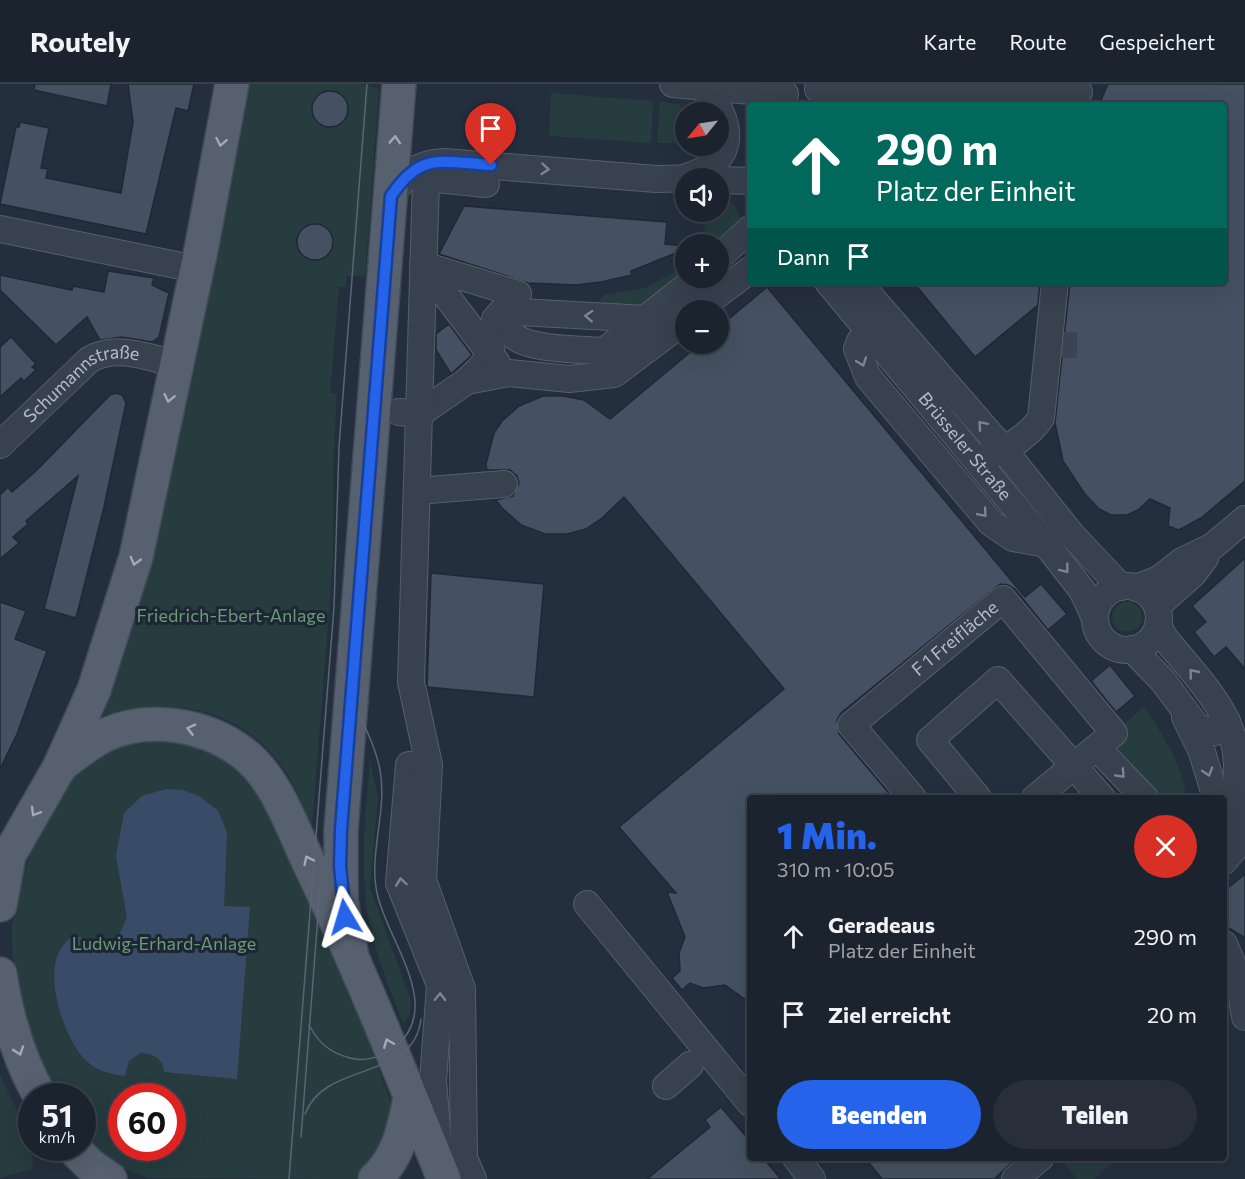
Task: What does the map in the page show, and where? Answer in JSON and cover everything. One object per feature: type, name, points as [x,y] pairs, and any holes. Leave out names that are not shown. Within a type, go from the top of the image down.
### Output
[{"type":"main road","points":[[0,905],[5,860],[59,768],[94,690],[127,591],[196,269],[232,84]]},
{"type":"main road","points":[[351,951],[341,900],[341,830],[399,84]]},
{"type":"main road","points":[[59,768],[106,735],[124,728],[152,725],[190,728],[210,735],[244,754],[276,793],[351,951],[410,1098],[455,1169]]},
{"type":"main road","points":[[0,974],[9,1021],[21,1058],[34,1083]]},
{"type":"main road","points":[[375,1179],[389,1165],[400,1142],[410,1098]]},
{"type":"main road","points":[[86,1161],[110,1179]]},
{"type":"street","points":[[673,84],[786,94]]},
{"type":"street","points":[[702,87],[720,106],[726,121],[726,137],[721,153],[708,168]]},
{"type":"street","points":[[818,89],[824,91],[1077,94]]},
{"type":"street","points":[[391,196],[414,168],[427,163],[435,170],[486,184]]},
{"type":"street","points":[[435,170],[675,178]]},
{"type":"street","points":[[435,170],[423,265],[409,413],[417,491],[411,682],[429,765],[423,880],[462,989],[455,1169]]},
{"type":"street","points":[[729,180],[747,181]]},
{"type":"street","points":[[0,229],[196,269]]},
{"type":"street","points":[[729,249],[747,232]]},
{"type":"street","points":[[729,256],[747,250]]},
{"type":"street","points":[[423,265],[518,294],[495,319],[482,369]]},
{"type":"street","points":[[423,265],[482,369]]},
{"type":"street","points":[[711,300],[747,272]]},
{"type":"street","name":"Brüsseler Straße","points":[[832,285],[879,325],[1003,449],[1072,535],[1128,587]]},
{"type":"street","name":"Brüsseler Straße","points":[[859,285],[879,325],[962,442],[1086,596],[1095,618]]},
{"type":"street","points":[[1017,428],[1032,417],[1037,409],[1048,285]]},
{"type":"street","points":[[962,442],[984,455],[1003,449],[1037,424],[1043,413],[1055,285]]},
{"type":"street","points":[[647,319],[525,312],[511,318],[508,329],[510,335],[524,344],[604,351],[647,319],[685,288]]},
{"type":"street","points":[[879,325],[860,341],[857,350],[868,377],[991,524],[1013,538],[1046,544]]},
{"type":"street","points":[[409,413],[482,369],[569,379],[614,374],[675,328]]},
{"type":"street","points":[[1046,386],[1056,345]]},
{"type":"street","name":"Schumannstraße","points":[[0,445],[89,360],[100,353],[112,351],[176,364]]},
{"type":"street","points":[[417,491],[504,484]]},
{"type":"street","points":[[1132,650],[1149,641],[1157,616],[1193,574],[1213,546],[1245,519]]},
{"type":"street","points":[[1213,546],[1182,561],[1159,579],[1108,592],[1102,598],[1095,618],[1097,628],[1111,645],[1132,650],[1163,681],[1197,727],[1209,732],[1235,730]]},
{"type":"street","points":[[1128,587],[1144,591],[1157,616],[1164,637],[1216,702],[1235,730],[1237,765],[1225,795]]},
{"type":"street","name":"F 1 Freifläche","points":[[910,795],[851,724],[1003,599],[1114,733],[1039,795]]},
{"type":"street","points":[[976,795],[930,740],[998,680],[1099,795]]},
{"type":"street","points":[[1182,709],[1225,795]]},
{"type":"street","points":[[1097,748],[1142,795]]},
{"type":"street","points":[[409,765],[399,883],[440,985],[434,1056],[455,1169]]},
{"type":"street","points":[[1227,808],[1232,839]]},
{"type":"street","points":[[586,904],[668,991],[747,1098]]},
{"type":"street","points":[[1227,951],[1239,979],[1237,1009]]},
{"type":"street","points":[[410,1098],[434,1056]]},
{"type":"street","points":[[666,1086],[690,1065]]},
{"type":"street","points":[[797,1161],[812,1179]]},
{"type":"street","points":[[1015,1179],[1036,1161]]},
{"type":"green space","name":"Friedrich-Ebert-Anlage","points":[[245,84],[362,84],[379,89],[365,277],[346,276],[346,287],[339,287],[330,393],[337,394],[333,469],[333,560],[312,827],[290,779],[268,749],[248,732],[224,719],[200,711],[173,707],[147,707],[120,711],[93,719]]},
{"type":"green space","points":[[551,93],[653,101],[651,143],[549,136]]},
{"type":"green space","points":[[660,102],[675,104],[675,143],[657,143]]},
{"type":"green space","points":[[729,203],[733,203],[742,220],[725,234],[704,234],[705,222],[729,222]]},
{"type":"green space","points":[[675,271],[675,281],[641,310],[591,310],[604,295],[646,288]]},
{"type":"green space","points":[[1127,602],[1138,606],[1142,617],[1138,628],[1127,632],[1116,628],[1112,617],[1116,606]]},
{"type":"green space","points":[[1144,707],[1171,751],[1181,774],[1186,795],[1156,795],[1104,741]]},
{"type":"green space","name":"Ludwig-Erhard-Anlage","points":[[144,736],[208,745],[253,778],[321,927],[366,1033],[391,1104],[390,1127],[384,1147],[362,1175],[355,1179],[148,1178],[112,1161],[186,1161],[186,1083],[108,1083],[108,1159],[96,1149],[96,1083],[51,1083],[26,1022],[14,969],[12,946],[16,901],[30,854],[63,788],[84,762],[110,745]]},
{"type":"green space","points":[[370,761],[378,798],[370,887],[411,1001],[410,1014],[403,1023],[377,953],[367,909],[364,853]]},
{"type":"green space","points":[[0,1075],[18,1112],[18,1161],[32,1161],[33,1169],[0,1178]]},
{"type":"green space","points":[[1062,1161],[1115,1161],[1094,1179],[1077,1179]]},
{"type":"water","points":[[166,789],[183,790],[201,797],[218,811],[227,832],[224,906],[250,907],[237,1079],[164,1072],[162,1063],[156,1057],[140,1053],[129,1061],[125,1076],[98,1069],[81,1055],[73,1044],[66,1030],[57,998],[55,969],[57,957],[73,935],[104,944],[119,935],[127,918],[116,856],[124,813],[142,796]]},
{"type":"building","points":[[35,84],[111,84],[107,106],[34,90]]},
{"type":"building","points":[[128,84],[194,84],[188,111],[176,108],[146,234],[0,204],[16,127],[19,127],[20,122],[49,128],[41,168],[48,169],[46,178],[121,193],[133,122]]},
{"type":"building","points":[[1108,84],[1245,84],[1245,481],[1201,518],[1179,530],[1168,526],[1170,508],[1150,499],[1138,510],[1127,515],[1111,515],[1099,509],[1084,493],[1063,461],[1055,423],[1070,285],[1227,285],[1227,102],[1100,102]]},
{"type":"building","points":[[330,91],[343,96],[348,109],[343,122],[330,127],[317,122],[312,109],[317,96]]},
{"type":"building","points":[[464,206],[667,222],[665,244],[675,245],[675,253],[631,271],[632,275],[576,285],[528,283],[439,254]]},
{"type":"building","points":[[315,224],[328,229],[333,242],[328,255],[315,260],[302,255],[297,242],[302,229]]},
{"type":"building","points":[[108,271],[154,278],[152,285],[169,293],[159,337],[152,342],[122,337],[100,340],[87,317],[56,345],[0,290],[0,275],[72,290],[73,286],[104,292]]},
{"type":"building","points":[[915,285],[1040,285],[1038,305],[975,357]]},
{"type":"building","points":[[767,287],[1025,597],[1041,584],[1067,614],[1048,630],[1015,589],[1000,584],[841,713],[837,720],[839,734],[890,795],[747,795],[747,1001],[725,985],[703,988],[690,983],[682,990],[672,978],[680,971],[679,953],[685,937],[667,892],[676,893],[619,827],[784,689],[624,497],[602,518],[586,529],[567,534],[545,534],[521,525],[496,500],[513,496],[519,483],[517,476],[510,470],[487,470],[486,464],[494,433],[502,421],[519,406],[543,396],[564,396],[584,400],[610,419],[688,354],[729,354],[729,319]]},
{"type":"building","points":[[449,324],[472,355],[451,374],[436,350],[436,334]]},
{"type":"building","points":[[11,337],[36,364],[32,367],[36,370],[24,381],[21,378],[0,397],[0,347]]},
{"type":"building","points":[[116,393],[122,395],[126,403],[104,507],[76,618],[44,609],[78,476],[26,521],[28,524],[13,537],[19,543],[0,559],[0,495],[8,487],[12,492],[36,471],[110,395]]},
{"type":"building","points":[[1245,558],[1245,669],[1226,647],[1214,657],[1194,632],[1206,622],[1192,606]]},
{"type":"building","points":[[431,573],[544,584],[534,697],[427,687]]},
{"type":"building","points":[[0,602],[26,611],[15,639],[47,651],[17,734],[0,769]]},
{"type":"building","points":[[1110,665],[1135,696],[1116,712],[1091,681]]},
{"type":"building","points":[[1245,874],[1245,938],[1227,927],[1227,889]]},
{"type":"building","points":[[721,1107],[747,1137],[747,1161],[766,1161],[781,1179],[647,1179],[710,1127],[705,1120]]},
{"type":"building","points":[[867,1161],[1014,1161],[994,1179],[882,1179]]},
{"type":"tunnel","points":[[1056,345],[1077,345]]},
{"type":"tram line","points":[[289,1179],[334,607],[339,447],[367,84]]},
{"type":"tram line","points":[[309,1025],[321,1042],[331,1050],[350,1058],[367,1059],[394,1048],[408,1032],[415,1014],[414,995],[409,975],[384,915],[375,881],[382,802],[378,760],[349,693],[342,669],[339,644]]},
{"type":"tram line","points":[[301,1137],[320,889]]},
{"type":"tram line","points":[[305,1114],[315,1097],[331,1085],[386,1063],[403,1053],[415,1039],[421,1019]]},
{"type":"route","points":[[345,917],[341,900],[341,830],[391,196],[408,173],[427,163],[491,165]]}]
